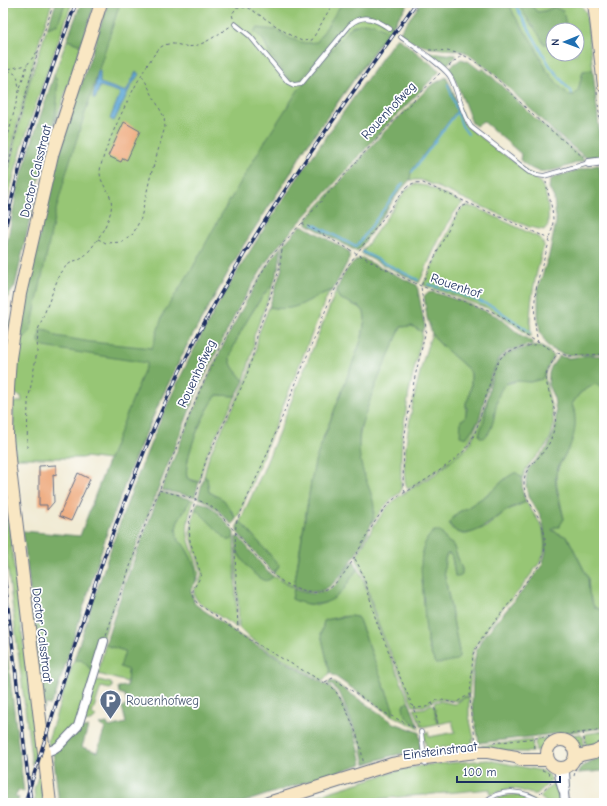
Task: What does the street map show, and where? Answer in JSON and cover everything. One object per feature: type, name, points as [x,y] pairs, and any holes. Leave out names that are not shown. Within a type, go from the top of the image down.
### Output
[{"type":"street","name":"Doctor Calsstraat","points":[[50,803],[10,469],[7,411],[10,358],[22,287],[52,155],[102,3]]},
{"type":"street","points":[[594,3],[602,84]]},
{"type":"street","points":[[589,163],[604,160]]},
{"type":"street","points":[[44,753],[60,745],[78,726],[104,641]]},
{"type":"street","name":"Einsteinstraat","points":[[268,803],[386,766],[477,752],[488,752],[526,760],[561,763],[580,755],[595,752],[604,748]]},
{"type":"street","points":[[561,763],[559,772],[561,787],[564,792]]},
{"type":"street","points":[[561,763],[566,786],[564,792],[565,803]]},
{"type":"lane","points":[[235,24],[250,36],[288,82],[294,84],[301,84],[350,25],[356,20],[366,18],[390,29]]},
{"type":"lane","points":[[401,37],[419,49],[450,76],[471,127],[529,172],[544,176],[589,163]]},
{"type":"lane","points":[[421,732],[425,761]]},
{"type":"lane","points":[[484,803],[494,796],[509,792],[517,792],[535,798],[542,803]]},
{"type":"path","points":[[3,193],[21,114],[38,52],[54,3]]},
{"type":"path","points":[[27,448],[28,402],[37,352],[38,330],[60,273],[66,266],[82,258],[97,239],[109,217],[112,205],[111,197],[100,178],[103,158],[114,130],[152,57],[162,46],[176,43],[192,47],[210,40],[235,24],[232,14],[237,7],[249,8],[293,37],[302,41],[312,40],[333,3]]},
{"type":"path","points":[[419,49],[451,52],[462,55],[484,68],[533,115],[589,163]]},
{"type":"path","points":[[3,157],[27,65],[38,52]]},
{"type":"path","name":"Rouenhofweg","points":[[104,641],[123,584],[159,490],[200,390],[232,324],[273,254],[382,133],[444,70],[462,55]]},
{"type":"path","points":[[3,70],[27,65]]},
{"type":"path","points":[[8,70],[16,76],[19,91]]},
{"type":"path","points":[[97,239],[106,243],[123,242],[133,234],[141,218],[150,178],[165,127],[164,117],[142,74]]},
{"type":"path","points":[[602,84],[604,160]]},
{"type":"path","points":[[159,490],[196,499],[208,504],[271,573],[285,584],[303,591],[318,592],[330,588],[355,558],[377,517],[394,499],[441,468],[468,445],[480,421],[492,377],[500,358],[510,351],[538,344],[534,307],[535,290],[550,239],[553,221],[544,176]]},
{"type":"path","points":[[238,631],[236,523],[271,445],[320,320],[331,297],[345,271],[405,188],[415,182],[422,183],[550,239]]},
{"type":"path","points":[[405,492],[403,485],[404,440],[414,381],[426,330],[421,286],[457,211],[460,207],[470,204]]},
{"type":"path","name":"Rouenhof","points":[[302,223],[357,254],[421,286],[491,311],[538,344],[558,353],[569,356],[604,354]]},
{"type":"path","points":[[283,243],[279,270],[264,318],[256,336],[253,355],[246,378],[208,456],[196,499],[189,529],[190,541],[201,574],[193,588],[192,595],[197,603],[255,643],[324,683],[336,692],[342,700],[360,745],[364,765]]},
{"type":"path","points":[[476,742],[471,715],[470,695],[475,649],[494,621],[534,573],[541,563],[545,552],[544,528],[526,498],[524,483],[527,469],[546,448],[555,426],[555,415],[546,378],[547,372],[558,353]]},
{"type":"path","points":[[324,683],[333,678],[383,712],[421,731],[399,672],[380,629],[364,578],[355,558]]},
{"type":"path","points":[[413,708],[426,707],[437,700],[454,703],[470,695]]},
{"type":"path","points":[[432,702],[435,709],[438,727]]},
{"type":"path","points":[[550,736],[604,730]]},
{"type":"path","points":[[535,798],[553,780],[547,772],[561,763]]},
{"type":"green space","points":[[3,3],[52,3],[39,42],[17,125],[3,189]]},
{"type":"green space","points":[[56,3],[65,3],[58,24],[47,28]]},
{"type":"green space","points":[[65,3],[72,3],[25,138],[9,192],[3,220],[3,199],[16,136],[30,80],[47,28],[58,24]]},
{"type":"green space","points":[[81,3],[95,3],[81,45],[67,40]]},
{"type":"green space","points":[[108,3],[409,3],[303,151],[290,174],[243,246],[186,347],[160,401],[134,461],[85,457],[15,458],[13,403],[22,401],[21,396],[14,393],[16,357],[23,308]]},
{"type":"green space","points":[[108,3],[120,3],[67,170],[55,214],[31,330],[25,337],[19,334],[52,178]]},
{"type":"green space","points":[[342,3],[409,3],[391,27],[371,16],[361,15],[355,18],[349,22],[300,81],[296,82],[289,79],[268,51],[264,41],[254,31],[257,28],[277,30],[291,39],[305,43],[317,42]]},
{"type":"green space","points":[[421,3],[509,3],[514,15],[534,45],[547,71],[569,95],[574,95],[578,91],[583,71],[593,70],[602,156],[590,159],[585,157],[554,132],[491,71],[465,52],[431,48],[411,41],[410,42],[399,33]]},
{"type":"green space","points":[[509,3],[518,3],[531,25],[539,33],[545,44],[545,62],[585,62],[585,22],[565,22],[554,7],[545,11],[537,12],[529,3],[579,3],[586,12],[593,70],[583,71],[578,91],[574,95],[569,95],[561,88],[547,71],[534,45],[514,15]]},
{"type":"green space","points":[[518,3],[529,3],[537,12],[545,11],[554,7],[563,11],[566,22],[545,22],[544,44]]},
{"type":"green space","points":[[363,23],[375,24],[388,31],[303,151],[290,174],[243,246],[186,347],[135,457],[108,530],[55,697],[50,705],[46,704],[44,709],[23,531],[80,536],[147,363],[44,347],[39,342],[40,329],[48,330],[56,336],[91,342],[152,348],[163,314],[193,267],[221,215],[262,146],[298,90],[351,27]]},
{"type":"green space","points":[[397,37],[440,71],[388,124],[272,253],[239,307],[198,390],[158,489],[113,608],[93,671],[81,660],[74,660],[129,497],[180,379],[221,300],[268,223],[318,148]]},
{"type":"green space","points":[[67,40],[81,45],[55,125],[56,77],[54,75]]},
{"type":"green space","points":[[428,53],[457,56],[444,67]]},
{"type":"green space","points":[[461,59],[468,61],[481,71],[483,68],[536,119],[585,160],[555,170],[544,172],[536,170],[528,167],[520,160],[521,154],[483,121],[476,126],[472,123],[455,79],[447,69]]},
{"type":"green space","points":[[54,75],[56,77],[57,100],[54,122],[42,167],[15,286],[8,297],[3,295],[3,265],[17,190]]},
{"type":"green space","points":[[446,77],[459,108],[411,172],[410,180],[399,192],[359,250],[356,251],[307,224],[307,219],[384,132],[430,86]]},
{"type":"green space","points":[[459,108],[465,124],[469,128],[538,180],[541,184],[546,195],[548,207],[548,225],[544,230],[529,227],[421,180],[410,180],[411,172]]},
{"type":"green space","points":[[599,165],[604,194],[604,353],[562,354],[548,347],[540,332],[538,316],[538,288],[549,255],[556,222],[554,198],[549,188],[550,180],[557,176]]},
{"type":"green space","points":[[415,184],[427,186],[463,203],[451,218],[419,283],[362,254],[406,190]]},
{"type":"green space","points":[[467,206],[477,208],[540,238],[544,245],[531,302],[531,337],[502,316],[487,308],[423,285],[456,216],[463,207]]},
{"type":"green space","points":[[300,226],[304,226],[350,252],[349,259],[333,290],[296,307],[279,309],[269,307],[282,268],[284,244]]},
{"type":"green space","points":[[282,245],[279,266],[273,286],[268,289],[247,320],[231,354],[230,360],[232,366],[244,381],[236,396],[217,395],[206,412],[191,447],[188,459],[187,478],[199,482],[195,497],[161,490],[204,387],[227,337],[254,288]]},
{"type":"green space","points":[[361,258],[417,285],[425,327],[422,332],[412,326],[401,327],[375,386],[360,429],[360,458],[374,507],[373,520],[369,530],[356,554],[341,576],[323,590],[314,592],[306,591],[294,587],[315,461],[362,338],[365,318],[364,312],[361,308],[339,298],[336,291],[343,276],[352,264]]},
{"type":"green space","points":[[273,286],[254,336],[254,346],[244,381],[232,366],[230,354],[239,334],[252,312],[269,287]]},
{"type":"green space","points":[[333,290],[329,293],[323,306],[241,511],[236,519],[232,511],[215,495],[209,492],[207,478],[204,476],[209,456],[247,379],[256,350],[258,335],[269,307],[287,308],[295,306]]},
{"type":"green space","points":[[336,291],[339,298],[361,308],[364,312],[365,318],[362,338],[323,438],[311,482],[294,587],[284,582],[272,572],[275,572],[279,565],[240,521],[263,471]]},
{"type":"green space","points":[[433,292],[469,304],[499,317],[519,334],[533,342],[532,344],[508,351],[500,357],[491,375],[479,420],[466,438],[460,436],[461,420],[465,418],[467,409],[466,403],[469,397],[471,385],[471,373],[440,344],[432,334],[427,318],[424,296],[427,293]]},
{"type":"green space","points":[[3,318],[10,320],[3,375]]},
{"type":"green space","points":[[412,326],[422,332],[422,336],[409,392],[402,437],[401,490],[400,493],[384,507],[372,524],[373,508],[359,458],[361,427],[372,391],[401,327]]},
{"type":"green space","points":[[432,334],[440,344],[471,373],[469,397],[466,403],[466,438],[479,420],[468,443],[457,456],[408,489],[405,479],[404,461],[407,438],[416,388]]},
{"type":"green space","points":[[536,346],[543,348],[554,356],[542,379],[530,382],[509,382],[506,384],[499,395],[489,433],[484,438],[480,437],[479,435],[484,420],[492,377],[499,361],[511,352]]},
{"type":"green space","points":[[590,355],[604,356],[604,389],[595,384],[580,393],[572,404],[575,420],[574,436],[558,466],[556,474],[557,491],[564,519],[559,527],[554,527],[552,530],[568,538],[588,578],[589,593],[594,607],[604,611],[604,728],[479,743],[472,705],[473,672],[476,651],[482,639],[542,565],[546,552],[544,527],[540,515],[528,497],[526,478],[528,469],[548,447],[555,430],[556,413],[554,398],[548,385],[549,373],[551,367],[559,356],[569,358]]},
{"type":"green space","points":[[545,372],[547,390],[553,413],[553,430],[547,445],[527,467],[523,479],[521,476],[506,478],[491,492],[457,513],[451,528],[462,534],[467,534],[486,527],[506,511],[526,502],[543,529],[545,545],[541,561],[518,592],[503,608],[473,650],[469,695],[456,701],[439,699],[424,706],[413,706],[378,624],[357,556],[374,525],[388,506],[398,497],[437,473],[468,447],[480,423],[488,396],[484,422],[479,434],[481,437],[488,435],[493,421],[499,391],[506,384],[521,380],[530,382],[542,379]],"holes":[[[440,531],[446,540],[453,545],[462,569],[461,575],[455,575],[452,557],[450,554],[447,554],[444,572],[459,651],[435,663],[429,649],[427,639],[422,579]]]},
{"type":"green space","points":[[595,384],[604,389],[603,612],[594,607],[589,593],[588,578],[568,538],[552,530],[564,519],[557,487],[556,474],[570,446],[575,413],[572,404],[580,393]]},
{"type":"green space","points":[[217,395],[236,396],[206,456],[199,482],[187,478],[188,459],[191,447],[201,423]]},
{"type":"green space","points":[[3,455],[9,510],[7,511],[37,751],[32,765],[3,530]]},
{"type":"green space","points":[[514,473],[517,473],[523,479],[522,489],[526,502],[508,510],[478,530],[469,533],[462,533],[455,530],[449,523],[457,513],[491,492],[506,478]]},
{"type":"green space","points":[[204,476],[207,478],[209,492],[224,500],[236,519],[233,524],[231,524],[212,506],[198,498]]},
{"type":"green space","points":[[160,492],[191,499],[178,521],[176,529],[178,540],[184,545],[196,570],[196,582],[191,589],[195,604],[241,636],[330,687],[336,693],[346,712],[355,734],[362,764],[241,803],[59,803],[53,752],[79,729],[88,727],[82,747],[97,752],[105,728],[100,725],[101,724],[107,723],[109,727],[126,723],[122,707],[127,705],[125,695],[119,693],[118,687],[127,686],[128,670],[120,667],[125,651],[105,645],[124,586]]},
{"type":"green space","points":[[191,499],[194,500],[188,520],[188,535],[199,573],[196,582],[191,559],[187,550],[178,540],[176,535],[179,518]]},
{"type":"green space","points":[[198,502],[214,509],[223,518],[234,532],[234,537],[231,540],[227,540],[195,509]]},
{"type":"green space","points":[[195,509],[216,529],[231,540],[234,537],[237,628],[198,602],[194,595],[194,590],[200,581],[202,573],[190,533]]},
{"type":"green space","points":[[240,521],[279,565],[278,569],[272,572],[237,532],[237,526]]},
{"type":"green space","points":[[434,531],[440,531],[446,540],[453,545],[462,569],[462,575],[459,577],[455,576],[452,557],[450,554],[447,554],[444,572],[459,651],[459,658],[437,664],[431,655],[427,637],[421,568],[424,544]]},
{"type":"green space","points":[[236,537],[239,537],[267,571],[273,576],[271,578],[264,581],[248,567],[237,550]]},
{"type":"green space","points":[[236,548],[240,557],[255,574],[272,578],[273,576],[294,589],[292,599],[307,604],[317,605],[325,603],[343,590],[358,568],[364,581],[376,622],[408,698],[409,702],[406,703],[404,713],[420,729],[391,715],[393,714],[393,709],[357,617],[340,617],[324,621],[321,634],[330,673],[323,681],[264,648],[244,633],[239,627]]},
{"type":"green space","points":[[354,561],[358,568],[344,589],[333,599],[320,604],[306,604],[292,599],[294,589],[317,593],[333,587]]},
{"type":"green space","points":[[350,616],[357,617],[359,620],[393,709],[393,714],[391,715],[330,673],[321,634],[324,621]]},
{"type":"green space","points":[[3,620],[24,792],[18,790],[15,797],[19,798],[17,803],[3,803]]},
{"type":"green space","points":[[105,645],[125,651],[128,670],[127,682],[98,674]]},
{"type":"green space","points":[[74,660],[81,660],[93,671],[79,720],[68,735],[49,748],[48,740]]},
{"type":"green space","points":[[99,680],[111,683],[113,687],[110,689],[101,687],[92,714],[96,716],[93,720],[85,722],[83,719],[95,682]]},
{"type":"green space","points":[[332,681],[394,723],[419,732],[421,746],[420,750],[391,756],[365,764],[361,745],[341,696],[334,687],[327,683]]},
{"type":"green space","points":[[469,697],[469,716],[474,738],[474,740],[472,740],[473,744],[429,749],[426,746],[423,735],[428,731],[429,737],[455,732],[452,721],[438,724],[434,704],[435,702],[440,701],[455,704],[464,698]]},
{"type":"green space","points":[[409,702],[418,725],[412,722],[404,713],[403,706]]},
{"type":"green space","points":[[431,704],[434,706],[437,724],[422,727],[414,709],[425,708]]},
{"type":"green space","points":[[604,731],[604,743],[586,745],[585,734]]},
{"type":"green space","points":[[581,734],[583,736],[584,746],[577,745],[564,738],[557,738],[536,751],[535,742],[537,739]]},
{"type":"green space","points":[[532,740],[533,752],[514,752],[485,748],[481,746]]},
{"type":"green space","points":[[604,756],[604,771],[578,773],[579,769],[589,764],[589,762]]},
{"type":"green space","points":[[488,760],[543,771],[549,775],[552,780],[537,794],[512,789],[490,794],[490,789],[343,803],[307,803],[303,800],[400,770],[425,765]]},
{"type":"green space","points":[[40,771],[43,803],[35,803],[34,789]]},
{"type":"green space","points":[[553,783],[558,793],[560,803],[547,803],[540,797]]},
{"type":"green space","points":[[516,795],[525,797],[537,803],[504,803],[500,800],[498,803],[493,803],[493,800],[504,796]]},
{"type":"water","points":[[98,71],[100,71],[100,83],[126,92],[136,72],[139,74],[131,86],[114,121],[110,119],[120,94],[119,92],[100,86],[95,99],[93,98]]},
{"type":"building","points":[[124,122],[140,131],[127,160],[123,158],[121,162],[108,156]]},
{"type":"building","points":[[56,465],[56,475],[53,474],[54,502],[47,510],[47,505],[39,505],[39,466]]},
{"type":"building","points":[[78,473],[90,479],[71,521],[59,516]]},
{"type":"waterway","points":[[514,3],[550,66],[572,93]]},
{"type":"waterway","points":[[448,84],[462,126],[468,134]]},
{"type":"waterway","points":[[412,172],[457,112]]},
{"type":"waterway","points":[[313,224],[356,247],[403,183]]},
{"type":"waterway","points":[[363,252],[418,280]]},
{"type":"waterway","points":[[428,284],[494,307],[530,332]]},
{"type":"railway","points":[[3,240],[9,209],[25,149],[44,90],[76,3]]},
{"type":"railway","points":[[25,803],[79,632],[118,519],[139,464],[188,354],[239,262],[267,218],[325,131],[416,3]]},
{"type":"railway","points":[[3,565],[31,803]]},
{"type":"place","name":"Rouenhofweg","points":[[110,720]]}]
